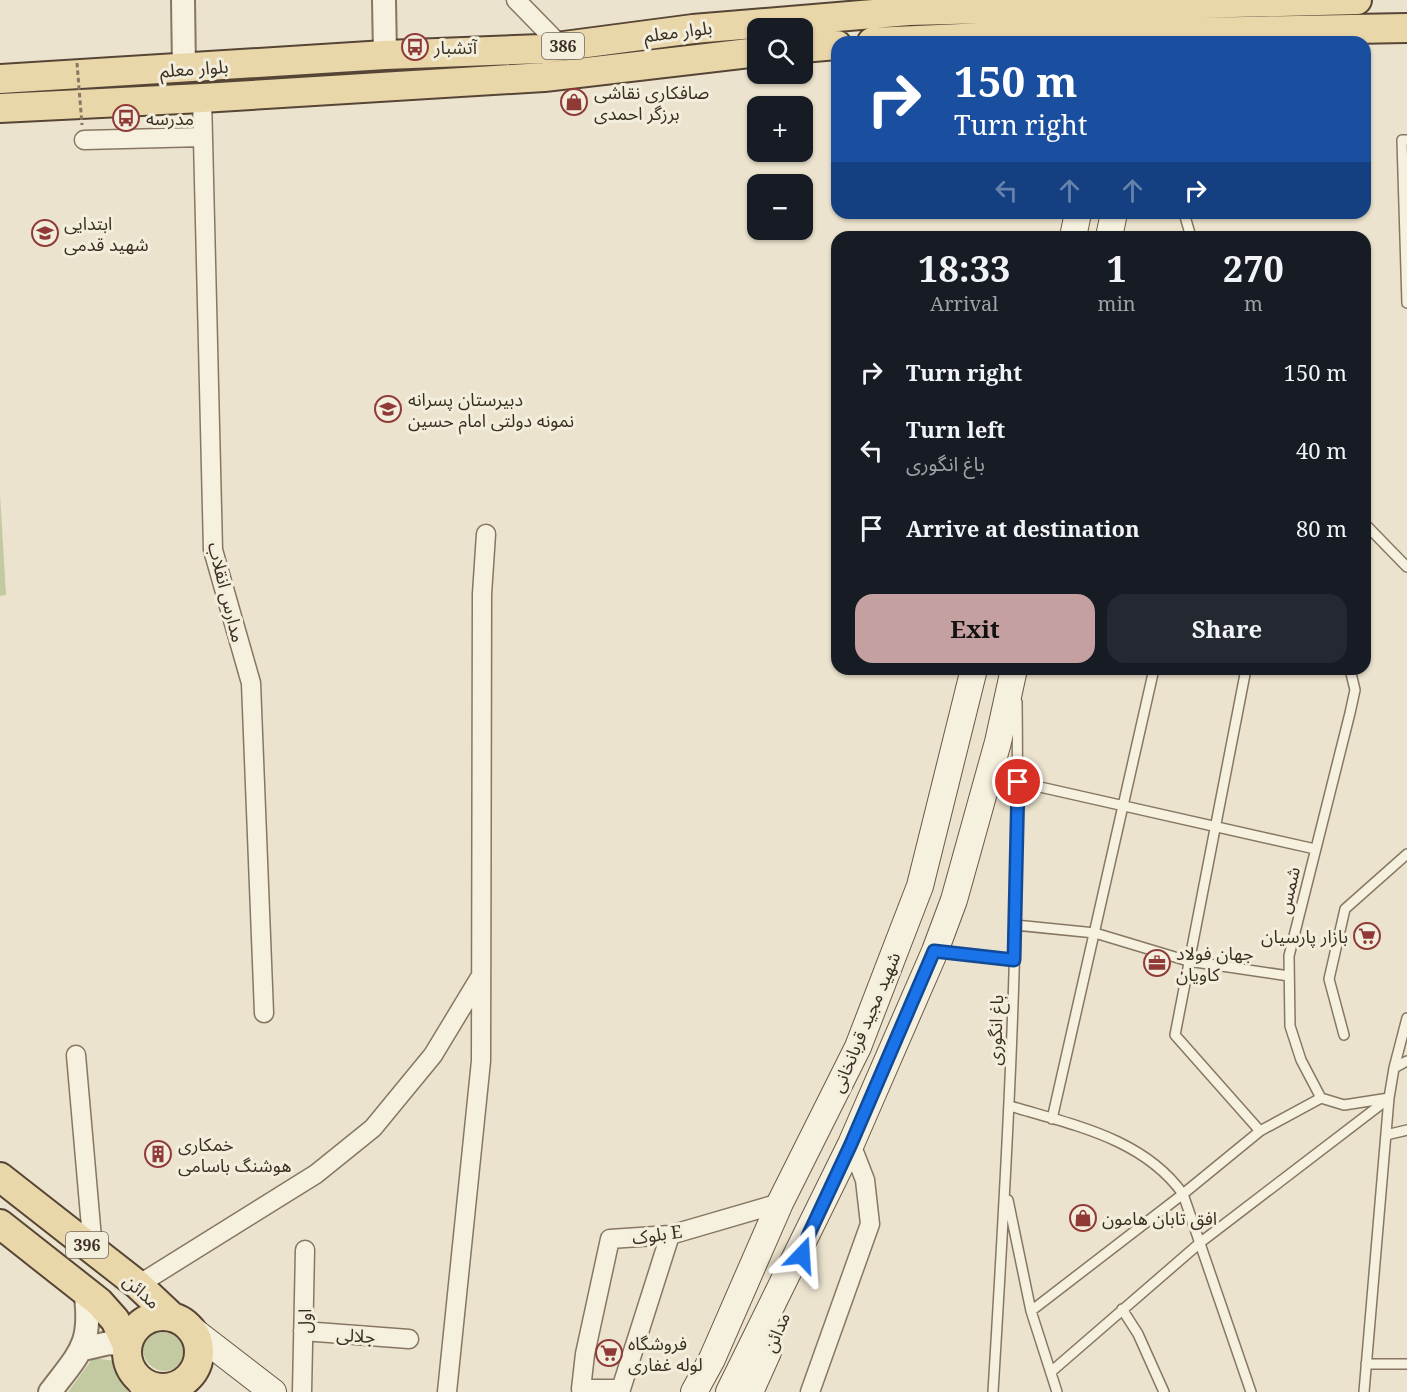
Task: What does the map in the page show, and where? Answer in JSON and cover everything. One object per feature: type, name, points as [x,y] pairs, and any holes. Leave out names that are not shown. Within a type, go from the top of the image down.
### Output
[{"type":"main road","name":"بلوار معلم","points":[[0,79],[561,46],[913,5],[1357,0]]},
{"type":"main road","points":[[1150,36],[1159,2]]},
{"type":"main road","points":[[1118,36],[1126,3]]},
{"type":"main road","points":[[1201,36],[1407,28]]},
{"type":"main road","points":[[813,47],[831,46]]},
{"type":"main road","name":"بلوار معلم","points":[[0,108],[202,99],[544,77],[747,53]]},
{"type":"main road","name":"شهید مجید قربانخانی","points":[[712,1359],[780,1203],[858,1047],[920,886],[973,675]]},
{"type":"main road","name":"شهید مجید قربانخانی","points":[[808,1236],[851,1144],[954,900],[998,742],[1014,675]]},
{"type":"main road","name":"مدائن","points":[[0,1177],[138,1285],[181,1322],[273,1392]]},
{"type":"main road","name":"مدائن","points":[[0,1224],[85,1289],[115,1320],[127,1345]]},
{"type":"main road","points":[[729,1392],[808,1236]]},
{"type":"main road","name":"مدائن","points":[[750,1392],[785,1313],[808,1236]]},
{"type":"main road","points":[[151,1317],[181,1322],[197,1338],[198,1362],[184,1381],[161,1388],[143,1385],[131,1369],[127,1345],[135,1328],[151,1317]]},
{"type":"main road","points":[[689,1392],[712,1359]]},
{"type":"main road","points":[[694,1392],[712,1359]]},
{"type":"street","points":[[183,0],[184,69]]},
{"type":"street","points":[[384,0],[385,55]]},
{"type":"street","points":[[516,0],[561,46]]},
{"type":"street","name":"مدارس انقلاب","points":[[202,99],[213,550],[250,683],[264,1013]]},
{"type":"street","points":[[83,133],[203,137]]},
{"type":"street","points":[[447,1392],[481,1061],[482,594],[486,534]]},
{"type":"street","points":[[138,1285],[316,1174],[373,1128],[433,1055],[480,980]]},
{"type":"street","points":[[76,1055],[93,1250]]},
{"type":"street","points":[[810,1392],[870,1224],[865,1180],[851,1144]]},
{"type":"street","name":"بلوک E","points":[[670,1235],[621,1389],[581,1389],[585,1354],[610,1239],[670,1235],[780,1203]]},
{"type":"street","name":"اول","points":[[302,1392],[305,1250]]},
{"type":"street","points":[[50,1392],[83,1349],[89,1325],[85,1289]]},
{"type":"street","name":"جلالی","points":[[303,1331],[409,1339]]},
{"type":"street","points":[[83,1349],[109,1343],[127,1345]]},
{"type":"lane","points":[[1407,140],[1402,140],[1407,303]]},
{"type":"lane","points":[[1371,530],[1407,567]]},
{"type":"lane","name":"باغ انگوری","points":[[993,1392],[1010,1107],[1018,782],[1015,675]]},
{"type":"lane","points":[[1053,1119],[1153,675]]},
{"type":"lane","points":[[1245,675],[1175,1035],[1260,1131]]},
{"type":"lane","name":"شمس","points":[[1321,1098],[1301,1060],[1290,1026],[1289,956],[1355,690],[1351,675]]},
{"type":"lane","points":[[1018,782],[1315,849]]},
{"type":"lane","points":[[1344,1035],[1329,979],[1345,909],[1407,854]]},
{"type":"lane","points":[[1015,925],[1095,933],[1188,961],[1289,976]]},
{"type":"lane","points":[[934,951],[1014,960]]},
{"type":"lane","points":[[1364,1392],[1389,1098],[1407,1018]]},
{"type":"lane","points":[[1394,1068],[1407,1061]]},
{"type":"lane","points":[[1031,1311],[1184,1194],[1260,1131],[1321,1098],[1344,1105],[1389,1098]]},
{"type":"lane","points":[[1052,1371],[1201,1242],[1389,1098]]},
{"type":"lane","points":[[1010,1107],[1092,1130],[1153,1161],[1169,1174],[1184,1194],[1251,1392]]},
{"type":"lane","points":[[1386,1135],[1407,1130]]},
{"type":"lane","points":[[1006,1186],[1031,1311],[1057,1392]]},
{"type":"lane","points":[[1122,1309],[1138,1334],[1164,1392]]},
{"type":"lane","points":[[1366,1364],[1407,1364]]},
{"type":"path","points":[[77,63],[83,133]]},
{"type":"green space","points":[[0,494],[6,595],[0,596]]},
{"type":"green space","points":[[165,1327],[181,1333],[187,1349],[181,1365],[165,1371],[149,1365],[143,1349],[149,1333]]},
{"type":"green space","points":[[93,1358],[115,1361],[136,1392],[68,1392]]},
{"type":"place","name":"آتشبار","points":[[415,47]]},
{"type":"place","name":"صافکاری نقاشی برزگر احمدی","points":[[574,102]]},
{"type":"place","name":"مدرسه","points":[[126,118]]},
{"type":"place","name":"ابتدایی شهید قدمی","points":[[45,233]]},
{"type":"place","name":"دبیرستان پسرانه نمونه دولتی امام حسین","points":[[388,409]]},
{"type":"place","name":"بازار پارسیان","points":[[1367,936]]},
{"type":"place","name":"جهان فولاد کاویان","points":[[1157,963]]},
{"type":"place","name":"خمکاری هوشنگ باسامی","points":[[158,1154]]},
{"type":"place","name":"افق تابان هامون","points":[[1083,1218]]},
{"type":"place","name":"فروشگاه لوله غفاری","points":[[609,1353]]},
{"type":"route","points":[[802,1255],[808,1236],[851,1144],[934,951],[1014,960],[1018,782]]}]
